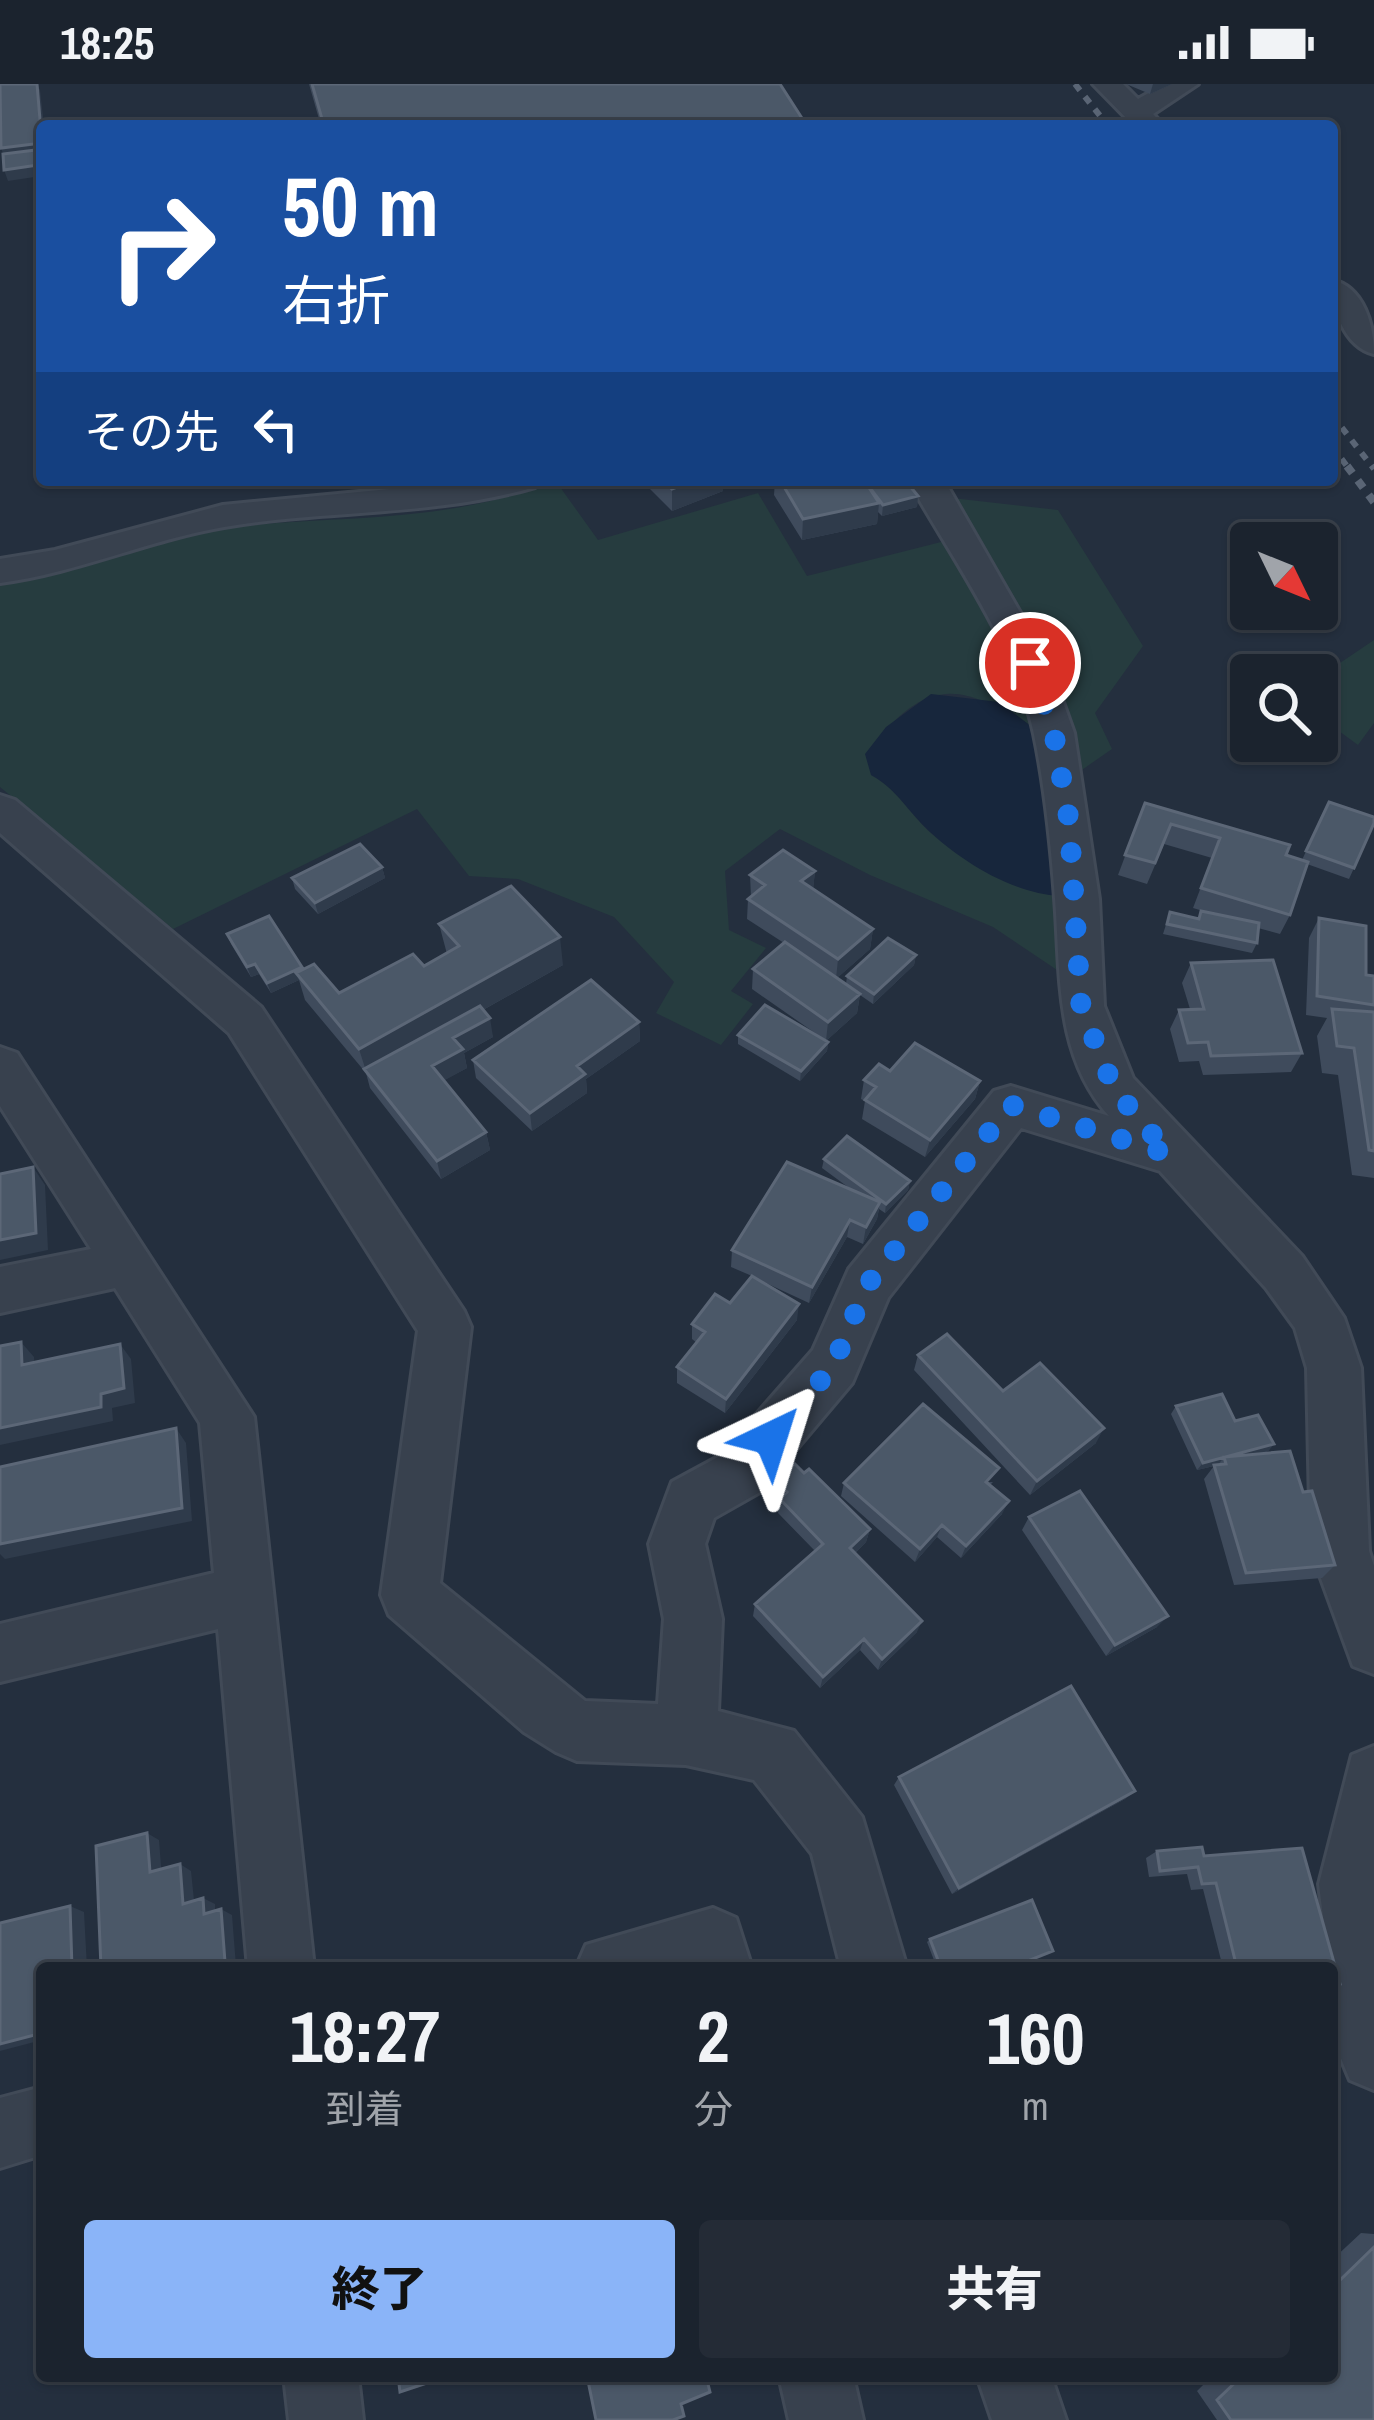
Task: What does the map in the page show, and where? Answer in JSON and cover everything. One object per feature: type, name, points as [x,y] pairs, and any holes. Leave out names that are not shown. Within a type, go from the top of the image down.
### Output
[{"type":"street","points":[[1107,84],[1142,119],[1184,84]]},
{"type":"street","points":[[1338,297],[1374,344]]},
{"type":"street","points":[[0,571],[30,568],[226,515],[448,500],[500,486]]},
{"type":"street","points":[[929,486],[1030,663],[1054,734],[1069,820],[1081,1006],[1114,1089],[1169,1154],[1284,1272],[1318,1318],[1334,1368],[1340,1551],[1374,1645]]},
{"type":"street","points":[[0,810],[244,1020],[445,1327],[410,1595],[545,1711],[577,1731],[686,1735],[772,1753],[840,1839],[872,1962]]},
{"type":"street","points":[[0,1066],[227,1418],[280,1962]]},
{"type":"street","points":[[686,1735],[693,1619],[676,1544],[692,1501],[740,1474],[833,1366],[867,1285],[1011,1105],[1169,1154]]},
{"type":"street","points":[[0,1290],[127,1264]]},
{"type":"street","points":[[0,1653],[244,1594]]},
{"type":"street","points":[[1374,1777],[1351,1884],[1374,2056]]},
{"type":"street","points":[[631,1962],[712,1940],[718,1962]]},
{"type":"street","points":[[0,2133],[36,2123]]},
{"type":"street","points":[[322,2382],[326,2420]]},
{"type":"street","points":[[817,2382],[826,2420]]},
{"type":"street","points":[[1016,2382],[1029,2420]]},
{"type":"green space","points":[[538,486],[559,486],[598,540],[758,493],[807,576],[945,541],[1016,664],[1039,732],[990,704],[942,694],[925,699],[892,724],[878,746],[871,775],[961,856],[1008,880],[1060,896],[1063,974],[993,927],[870,875],[780,829],[725,871],[729,930],[766,948],[731,991],[753,1004],[721,1045],[656,1013],[674,982],[614,917],[518,879],[469,876],[417,809],[173,929],[0,787],[0,583],[58,573],[202,532],[436,511]]},
{"type":"green space","points":[[952,498],[1058,510],[1143,646],[1095,713],[1112,749],[1076,774]]},
{"type":"green space","points":[[1374,640],[1374,723],[1358,745],[1338,730],[1340,663]]},
{"type":"water","points":[[931,694],[999,702],[1039,732],[1060,896],[1024,889],[970,863],[871,775],[865,754],[886,727]]},
{"type":"building","points":[[0,84],[37,84],[40,120],[36,120],[36,144],[1,148]]},
{"type":"building","points":[[312,84],[780,84],[803,120],[322,120]]},
{"type":"building","points":[[36,150],[36,165],[4,170],[3,154]]},
{"type":"building","points":[[784,486],[868,486],[879,503],[803,519]]},
{"type":"building","points":[[869,486],[910,486],[918,496],[883,505]]},
{"type":"building","points":[[1329,802],[1374,817],[1354,868],[1306,851]]},
{"type":"building","points":[[1145,803],[1290,845],[1286,855],[1308,862],[1290,915],[1201,888],[1220,838],[1171,824],[1155,863],[1125,855]]},
{"type":"building","points":[[360,844],[382,867],[315,903],[292,878]]},
{"type":"building","points":[[783,850],[815,871],[801,881],[873,929],[838,959],[748,899],[765,885],[750,875]]},
{"type":"building","points":[[511,886],[560,937],[359,1049],[296,973],[314,964],[339,993],[413,954],[424,966],[459,946],[439,924]]},
{"type":"building","points":[[1201,911],[1259,923],[1257,943],[1167,924],[1170,912],[1199,919]]},
{"type":"building","points":[[269,916],[302,967],[267,983],[255,964],[247,967],[227,934]]},
{"type":"building","points":[[1319,918],[1366,926],[1366,975],[1374,976],[1374,1005],[1317,996]]},
{"type":"building","points":[[888,938],[916,955],[874,994],[847,976]]},
{"type":"building","points":[[785,942],[860,994],[828,1022],[753,969]]},
{"type":"building","points":[[1273,960],[1302,1053],[1211,1056],[1208,1042],[1188,1043],[1179,1010],[1204,1009],[1191,963]]},
{"type":"building","points":[[591,980],[639,1022],[577,1066],[585,1074],[530,1113],[473,1060]]},
{"type":"building","points":[[765,1005],[828,1042],[801,1071],[738,1035]]},
{"type":"building","points":[[480,1006],[490,1018],[453,1038],[463,1049],[432,1066],[486,1132],[437,1161],[364,1069]]},
{"type":"building","points":[[1332,1009],[1374,1012],[1374,1151],[1369,1150],[1354,1048],[1337,1046]]},
{"type":"building","points":[[915,1043],[980,1081],[930,1140],[865,1100],[876,1087],[864,1080],[879,1064],[890,1071]]},
{"type":"building","points":[[847,1136],[910,1181],[886,1204],[824,1159]]},
{"type":"building","points":[[787,1162],[880,1202],[866,1227],[850,1220],[812,1287],[732,1250]]},
{"type":"building","points":[[33,1167],[36,1233],[0,1240],[0,1174]]},
{"type":"building","points":[[752,1276],[799,1304],[726,1399],[677,1367],[705,1332],[692,1324],[715,1294],[730,1303]]},
{"type":"building","points":[[947,1334],[1003,1391],[1040,1363],[1104,1428],[1037,1481],[918,1355]]},
{"type":"building","points":[[21,1342],[22,1365],[120,1344],[124,1388],[101,1394],[101,1407],[0,1428],[0,1346]]},
{"type":"building","points":[[1222,1394],[1235,1421],[1258,1415],[1274,1444],[1203,1463],[1176,1406]]},
{"type":"building","points":[[923,1404],[999,1468],[986,1482],[1009,1501],[966,1546],[942,1525],[920,1549],[844,1483]]},
{"type":"building","points":[[176,1428],[182,1508],[0,1544],[0,1467]]},
{"type":"building","points":[[1290,1451],[1303,1492],[1312,1491],[1335,1565],[1246,1573],[1214,1465],[1226,1464],[1224,1457]]},
{"type":"building","points":[[795,1464],[804,1473],[809,1469],[870,1529],[850,1548],[922,1621],[882,1659],[864,1639],[823,1677],[755,1604],[823,1544],[780,1499],[787,1492],[776,1481]]},
{"type":"building","points":[[1080,1491],[1168,1616],[1115,1645],[1029,1517]]},
{"type":"building","points":[[1071,1686],[1135,1791],[959,1888],[899,1777]]},
{"type":"building","points":[[147,1833],[150,1872],[180,1864],[183,1904],[203,1898],[204,1914],[221,1909],[225,1962],[101,1962],[96,1846]]},
{"type":"building","points":[[1202,1847],[1204,1856],[1302,1848],[1334,1962],[1236,1962],[1216,1883],[1202,1884],[1198,1867],[1160,1871],[1157,1851]]},
{"type":"building","points":[[1032,1900],[1053,1951],[1025,1962],[939,1962],[930,1939]]},
{"type":"building","points":[[70,1906],[72,1962],[36,1962],[36,2035],[0,2044],[0,1923]]},
{"type":"building","points":[[1374,2247],[1374,2420],[1231,2420],[1217,2400],[1236,2382],[1338,2382],[1338,2282]]},
{"type":"building","points":[[399,2382],[430,2382],[400,2392]]},
{"type":"building","points":[[588,2382],[708,2382],[710,2392],[681,2404],[684,2416],[673,2420],[596,2420]]},
{"type":"railway","points":[[1075,84],[1103,120]]},
{"type":"railway","points":[[1338,423],[1374,469]]},
{"type":"railway","points":[[1338,454],[1349,469]]},
{"type":"railway","points":[[1347,466],[1374,502]]},
{"type":"route","points":[[771,1438],[833,1366],[867,1285],[1011,1105],[1169,1154],[1114,1089],[1081,1006],[1069,820],[1054,734],[1030,663]]}]
